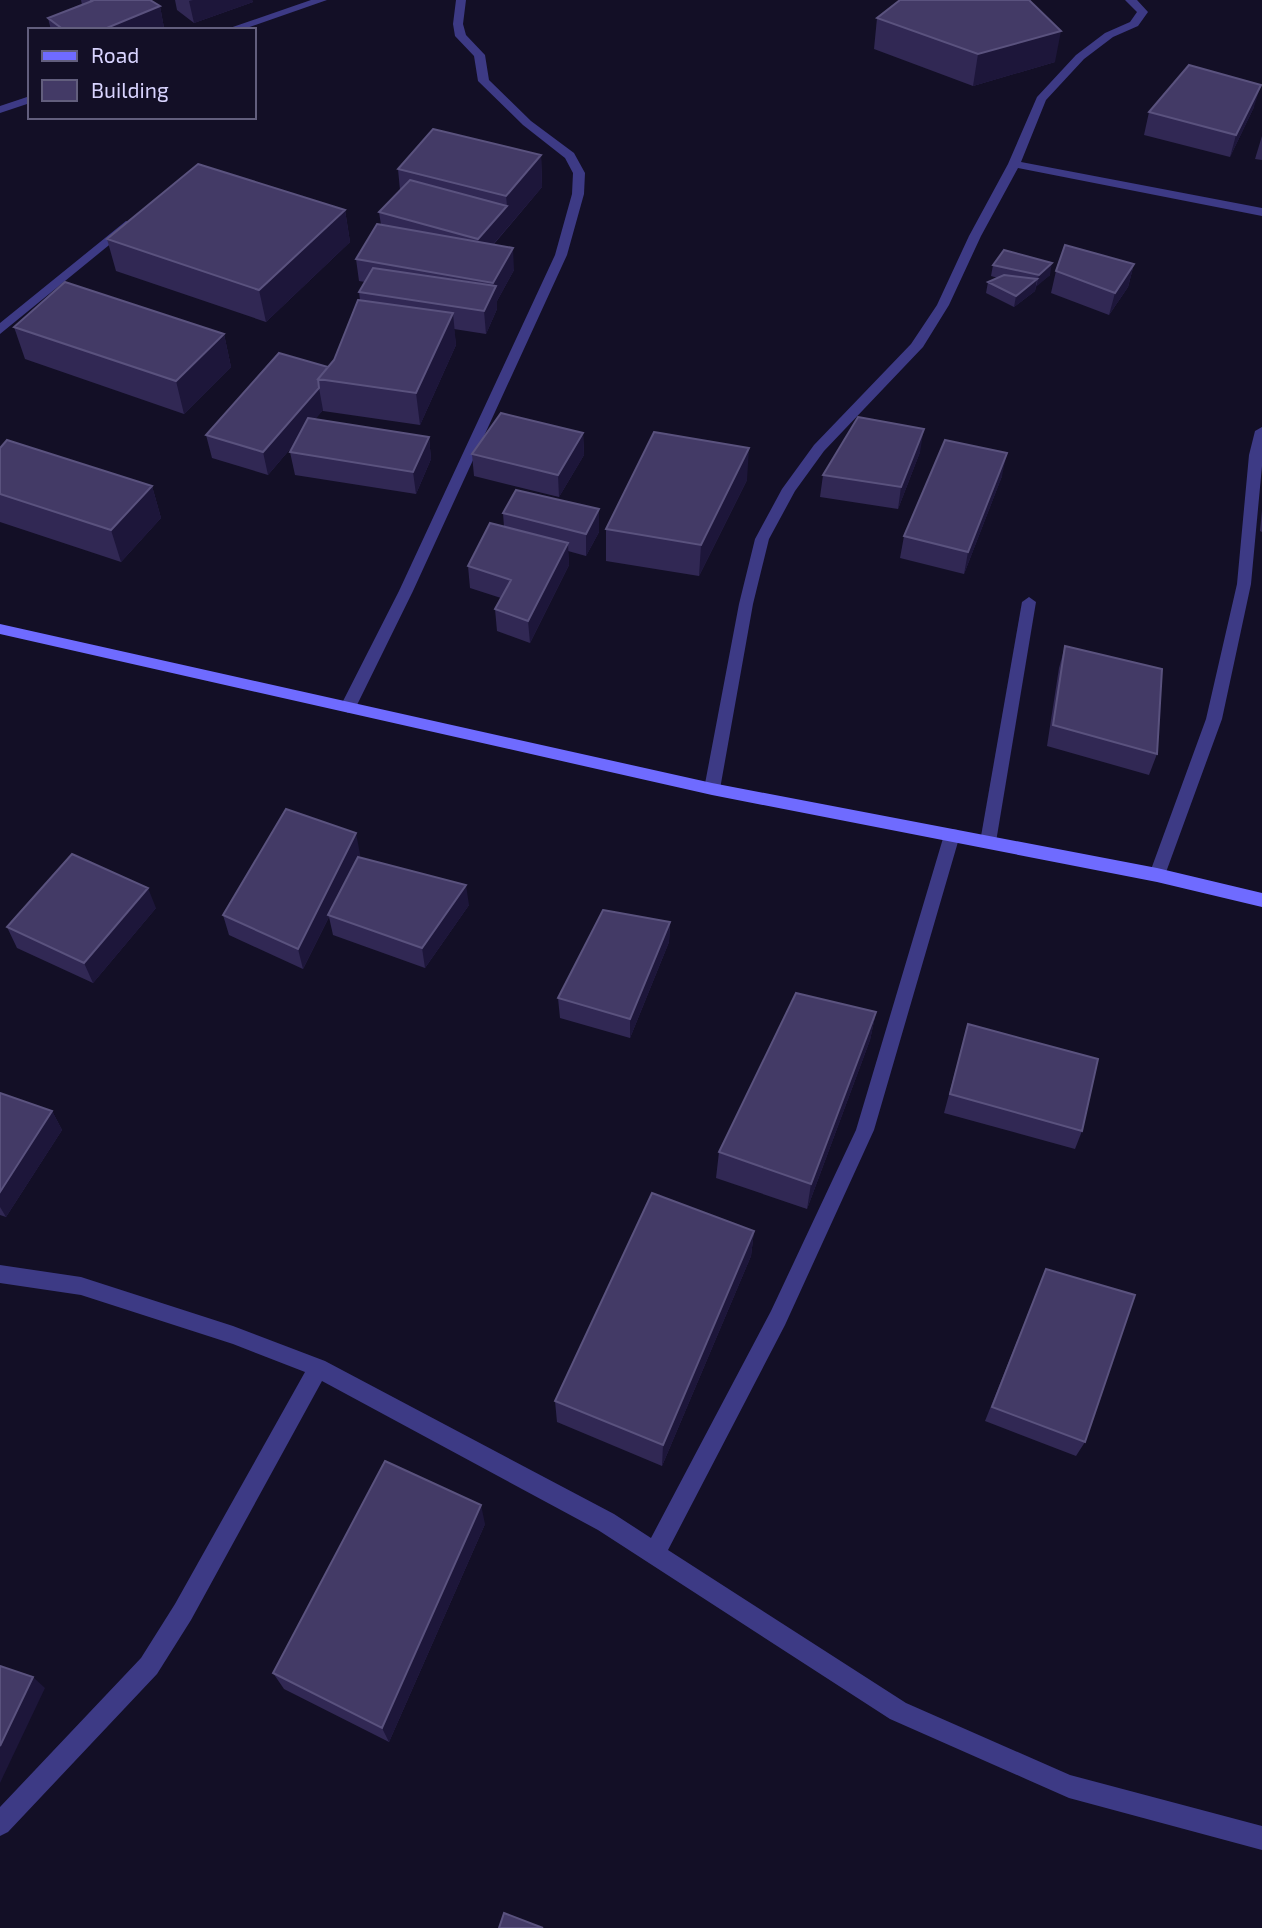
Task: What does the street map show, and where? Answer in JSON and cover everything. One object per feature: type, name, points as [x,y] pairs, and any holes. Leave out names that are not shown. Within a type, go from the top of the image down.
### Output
[{"type":"street","points":[[235,28],[321,0]]},
{"type":"street","points":[[348,707],[406,591],[561,255],[578,194],[579,173],[570,156],[527,123],[484,81],[479,55],[461,36],[458,24],[461,0]]},
{"type":"street","points":[[712,789],[746,604],[761,539],[789,488],[819,448],[916,347],[943,305],[975,236],[1014,164],[1041,99],[1080,57],[1109,35],[1139,20],[1143,12],[1130,0]]},
{"type":"street","points":[[0,110],[28,100]]},
{"type":"street","points":[[1014,164],[1262,212]]},
{"type":"street","points":[[0,330],[134,218]]},
{"type":"street","points":[[1157,875],[1214,719],[1244,584],[1256,455],[1262,431]]},
{"type":"street","points":[[988,842],[1029,602]]},
{"type":"street","points":[[0,629],[712,789],[1157,875],[1262,900]]},
{"type":"street","points":[[654,1554],[778,1318],[865,1130],[952,835]]},
{"type":"street","points":[[0,1273],[81,1286],[233,1335],[318,1368],[606,1522],[898,1711],[1069,1786],[1262,1838]]},
{"type":"street","points":[[0,1824],[149,1665],[183,1612],[318,1368]]},
{"type":"building","points":[[150,0],[160,6],[107,28],[61,28],[48,18],[92,1]]},
{"type":"building","points":[[900,0],[1029,0],[1061,31],[978,54],[877,18]]},
{"type":"building","points":[[1189,65],[1261,85],[1236,135],[1149,112]]},
{"type":"building","points":[[433,129],[541,155],[506,196],[398,169]]},
{"type":"building","points":[[198,164],[345,210],[259,290],[107,239]]},
{"type":"building","points":[[410,180],[507,206],[478,239],[379,212]]},
{"type":"building","points":[[377,224],[513,248],[493,283],[356,259]]},
{"type":"building","points":[[1065,245],[1134,264],[1115,293],[1056,271]]},
{"type":"building","points":[[1004,250],[1052,263],[1039,275],[993,265]]},
{"type":"building","points":[[373,268],[496,286],[484,311],[359,292]]},
{"type":"building","points":[[1004,275],[1037,279],[1016,296],[988,282]]},
{"type":"building","points":[[65,282],[224,334],[176,381],[14,327]]},
{"type":"building","points":[[358,300],[453,313],[416,393],[318,379],[334,360]]},
{"type":"building","points":[[279,353],[328,367],[318,379],[319,388],[263,452],[206,435]]},
{"type":"building","points":[[501,413],[583,433],[558,475],[472,454]]},
{"type":"building","points":[[858,417],[924,429],[901,487],[823,475]]},
{"type":"building","points":[[308,418],[429,437],[413,472],[290,452]]},
{"type":"building","points":[[654,432],[749,448],[701,545],[606,529]]},
{"type":"building","points":[[7,440],[152,486],[111,530],[0,494],[0,448]]},
{"type":"building","points":[[945,440],[1007,453],[968,552],[904,536]]},
{"type":"building","points":[[516,490],[599,509],[586,534],[503,513]]},
{"type":"building","points":[[490,523],[568,543],[528,621],[495,609],[511,580],[468,566]]},
{"type":"building","points":[[1065,646],[1162,669],[1157,754],[1053,725]]},
{"type":"building","points":[[286,809],[356,833],[298,949],[223,915]]},
{"type":"building","points":[[72,854],[148,888],[84,963],[7,927]]},
{"type":"building","points":[[358,857],[466,885],[422,948],[328,915]]},
{"type":"building","points":[[603,910],[670,922],[630,1019],[558,998]]},
{"type":"building","points":[[796,993],[876,1012],[811,1184],[719,1152]]},
{"type":"building","points":[[968,1024],[1098,1059],[1082,1131],[950,1094]]},
{"type":"building","points":[[0,1093],[52,1111],[0,1192]]},
{"type":"building","points":[[652,1193],[754,1231],[663,1445],[555,1401]]},
{"type":"building","points":[[1046,1269],[1135,1295],[1085,1442],[992,1407]]},
{"type":"building","points":[[385,1461],[481,1505],[382,1728],[273,1673]]},
{"type":"building","points":[[0,1666],[33,1677],[0,1746]]},
{"type":"building","points":[[504,1913],[543,1928],[499,1928]]}]
